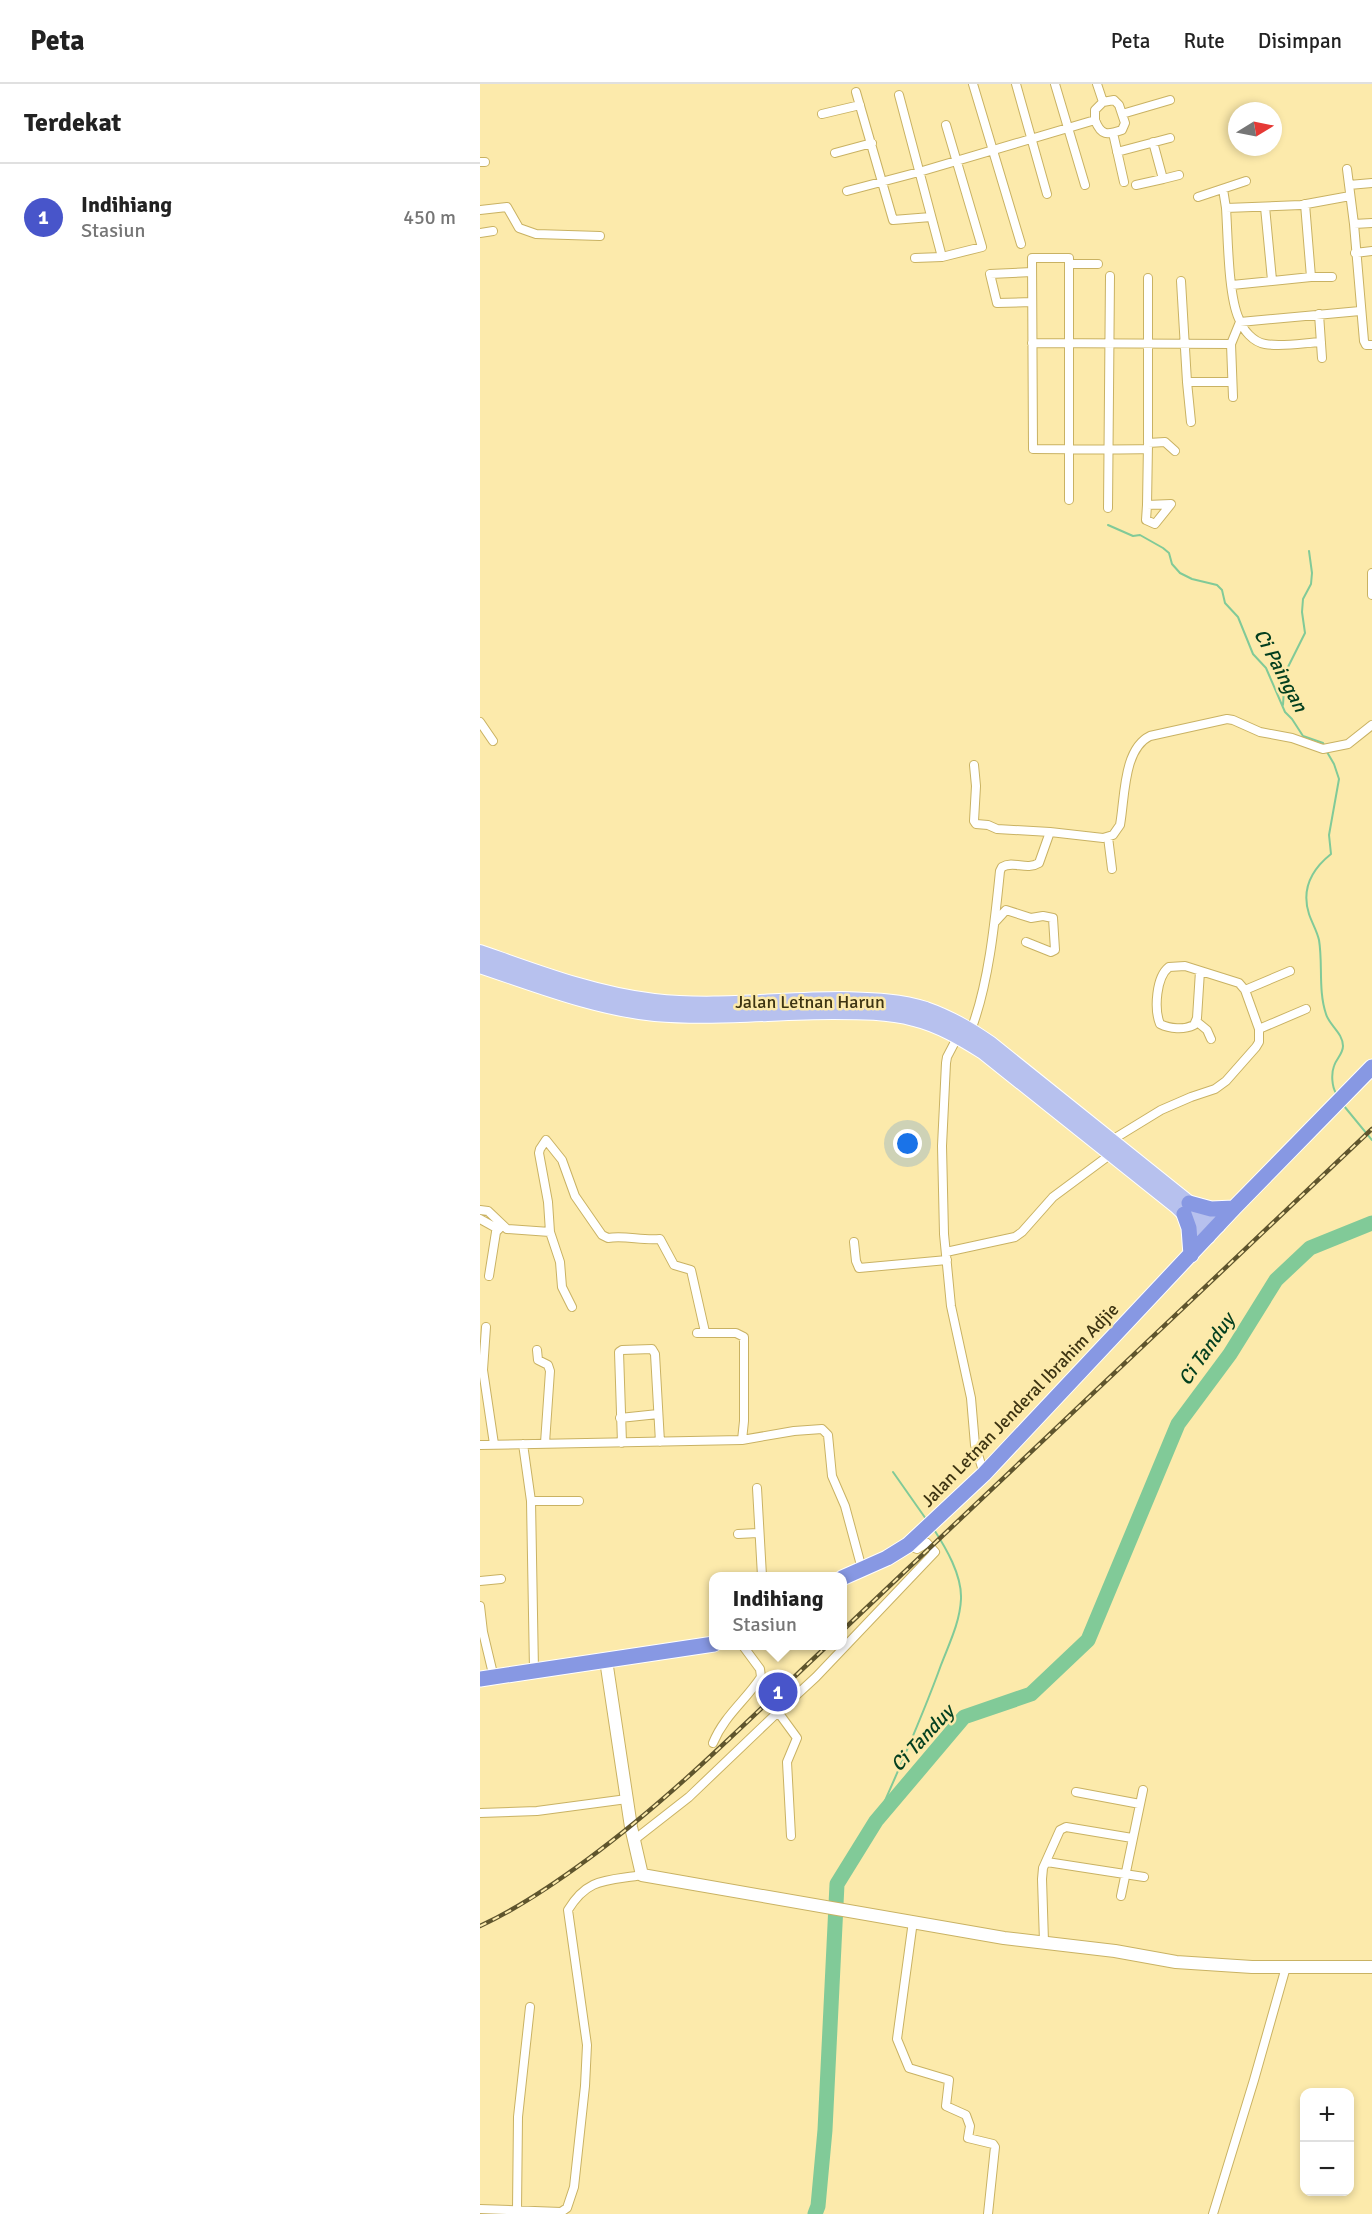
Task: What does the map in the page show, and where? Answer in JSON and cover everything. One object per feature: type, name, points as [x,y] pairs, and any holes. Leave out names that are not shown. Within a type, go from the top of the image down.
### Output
[{"type":"highway","name":"Jalan Letnan Jenderal Ibrahim Adjie","points":[[847,1576],[908,1545],[939,1518],[984,1474],[1234,1208],[1372,1067]]},
{"type":"highway","points":[[1191,1255],[1187,1208],[1234,1208]]},
{"type":"highway","points":[[487,1678],[709,1645]]},
{"type":"main road","name":"Jalan Letnan Harun","points":[[480,952],[581,987],[603,998],[654,1014],[798,1012],[893,1014],[964,1033],[983,1052],[1013,1069],[1112,1140],[1213,1231]]},
{"type":"main road","name":"Jalan Letnan Harun","points":[[480,966],[578,999],[603,998]]},
{"type":"main road","name":"Jalan Letnan Harun","points":[[1013,1069],[1111,1154],[1187,1208]]},
{"type":"street","points":[[973,84],[1021,244]]},
{"type":"street","points":[[1016,84],[1047,194]]},
{"type":"street","points":[[1055,84],[1085,185]]},
{"type":"street","points":[[1097,84],[1103,102]]},
{"type":"street","points":[[856,92],[893,220],[931,217]]},
{"type":"street","points":[[899,95],[942,257]]},
{"type":"street","points":[[1114,100],[1119,105],[1125,123],[1122,130],[1113,133],[1104,133],[1099,130],[1095,120],[1095,110],[1103,102],[1114,100]]},
{"type":"street","points":[[1122,114],[1170,100]]},
{"type":"street","points":[[822,114],[860,105]]},
{"type":"street","points":[[847,191],[1095,120]]},
{"type":"street","points":[[915,258],[942,257],[982,247],[946,125]]},
{"type":"street","points":[[1113,133],[1124,182]]},
{"type":"street","points":[[1117,152],[1170,138]]},
{"type":"street","points":[[1153,142],[1163,179]]},
{"type":"street","points":[[835,153],[872,143]]},
{"type":"street","points":[[1347,169],[1354,224],[1360,311],[1365,344],[1372,345]]},
{"type":"street","points":[[1136,185],[1179,175]]},
{"type":"street","points":[[1198,197],[1246,181]]},
{"type":"street","points":[[1349,185],[1372,183]]},
{"type":"street","points":[[1223,189],[1232,285],[1240,322],[1251,337],[1266,345],[1321,342]]},
{"type":"street","points":[[1226,208],[1305,204],[1350,196]]},
{"type":"street","points":[[1305,204],[1311,277]]},
{"type":"street","points":[[480,210],[507,207],[518,227],[536,234],[600,236]]},
{"type":"street","points":[[1265,207],[1272,280]]},
{"type":"street","points":[[1354,224],[1372,223]]},
{"type":"street","points":[[480,233],[494,231]]},
{"type":"street","points":[[1355,253],[1372,251]]},
{"type":"street","points":[[1069,500],[1069,449],[1069,258],[1032,258],[1033,449],[1069,449],[1108,450],[1165,442],[1175,451]]},
{"type":"street","points":[[1069,264],[1098,264]]},
{"type":"street","points":[[1032,272],[990,274],[997,303],[1032,302]]},
{"type":"street","points":[[1108,508],[1110,276]]},
{"type":"street","points":[[1232,285],[1332,277]]},
{"type":"street","points":[[1147,505],[1148,278]]},
{"type":"street","points":[[1181,281],[1191,422]]},
{"type":"street","points":[[1240,322],[1360,311]]},
{"type":"street","points":[[1319,314],[1322,358]]},
{"type":"street","points":[[1233,397],[1231,344],[1240,322]]},
{"type":"street","points":[[1032,343],[1231,344]]},
{"type":"street","points":[[1187,382],[1232,382]]},
{"type":"street","points":[[1372,573],[1372,595]]},
{"type":"street","points":[[974,765],[976,786],[974,821],[976,824],[988,825],[997,830],[1108,837],[1113,836],[1120,825],[1133,752],[1142,739],[1219,720],[1233,720],[1260,732],[1292,738],[1327,749],[1348,744],[1372,725]]},
{"type":"street","points":[[480,722],[493,741]]},
{"type":"street","points":[[984,1474],[975,1445],[971,1398],[956,1334],[946,1256],[942,1146],[946,1063],[947,1057],[964,1033],[982,995],[995,922],[1000,871],[1002,867],[1010,864],[1030,867],[1039,863],[1050,832]]},
{"type":"street","points":[[1108,837],[1112,869]]},
{"type":"street","points":[[995,922],[1006,910],[1031,918],[1043,916],[1053,918],[1055,950],[1051,952],[1026,942]]},
{"type":"street","points":[[1112,1140],[1161,1110],[1215,1089],[1226,1081],[1259,1042],[1259,1029],[1245,990],[1239,983],[1233,981],[1200,971],[1180,965],[1169,967],[1161,976],[1157,1018],[1160,1024],[1166,1027],[1189,1028],[1196,1021],[1200,971]]},
{"type":"street","points":[[1245,990],[1290,970]]},
{"type":"street","points":[[1259,1029],[1306,1009]]},
{"type":"street","points":[[1196,1021],[1207,1030],[1211,1039]]},
{"type":"street","points":[[572,1307],[562,1287],[560,1262],[549,1232],[548,1202],[539,1153],[546,1140],[562,1160],[575,1196],[602,1235],[608,1238],[619,1236],[630,1239],[660,1239],[674,1265],[691,1270],[701,1332],[736,1333],[744,1337],[742,1440]]},
{"type":"street","points":[[854,1242],[859,1268],[946,1256],[1015,1237],[1053,1197],[1111,1154]]},
{"type":"street","points":[[480,1210],[488,1211],[500,1227],[489,1276]]},
{"type":"street","points":[[480,1220],[516,1231],[549,1232]]},
{"type":"street","points":[[486,1326],[483,1370],[494,1444]]},
{"type":"street","points":[[622,1443],[618,1355],[622,1350],[652,1348],[654,1350],[660,1442]]},
{"type":"street","points":[[537,1350],[538,1360],[548,1365],[550,1371],[545,1443]]},
{"type":"street","points":[[621,1418],[658,1414]]},
{"type":"street","points":[[480,1445],[742,1440],[813,1429],[825,1431],[829,1443],[832,1476],[845,1506],[862,1569]]},
{"type":"street","points":[[523,1444],[531,1501],[534,1670]]},
{"type":"street","points":[[757,1488],[762,1572]]},
{"type":"street","points":[[531,1501],[579,1501]]},
{"type":"street","points":[[738,1534],[758,1533]]},
{"type":"street","points":[[847,1644],[934,1552],[927,1542],[917,1549],[908,1545]]},
{"type":"street","points":[[480,1581],[501,1579]]},
{"type":"street","points":[[480,1606],[487,1678]]},
{"type":"street","points":[[713,1743],[717,1733],[738,1704],[761,1677],[761,1671],[746,1650]]},
{"type":"street","points":[[634,1840],[689,1797],[841,1650]]},
{"type":"street","points":[[606,1660],[627,1799],[642,1875]]},
{"type":"street","points":[[777,1712],[797,1738],[788,1762],[791,1836]]},
{"type":"street","points":[[1121,1896],[1143,1790]]},
{"type":"street","points":[[1076,1791],[1140,1804]]},
{"type":"street","points":[[480,1813],[537,1811],[627,1799]]},
{"type":"street","points":[[1044,1942],[1043,1868],[1058,1833],[1066,1827],[1132,1838]]},
{"type":"street","points":[[1047,1862],[1144,1877]]},
{"type":"street","points":[[480,2209],[518,2209],[561,2213],[567,2208],[574,2187],[587,2044],[568,1910],[578,1894],[599,1882],[642,1875],[1004,1938],[1176,1962],[1252,1967],[1372,1967]]},
{"type":"street","points":[[913,1921],[897,2038],[909,2068],[949,2080],[946,2106],[966,2115],[970,2126],[968,2139],[994,2145],[988,2214]]},
{"type":"street","points":[[1213,2214],[1286,1967]]},
{"type":"street","points":[[518,2209],[518,2117],[530,2007]]},
{"type":"waterway","name":"Ci Paingan","points":[[1108,525],[1133,536],[1140,535],[1163,548],[1169,553],[1172,564],[1180,573],[1192,579],[1217,585],[1222,590],[1225,603],[1238,617],[1253,654],[1266,668],[1285,712],[1303,736],[1323,743],[1325,747]]},
{"type":"waterway","points":[[1283,705],[1285,673],[1305,633],[1303,599],[1311,584],[1312,573],[1309,551]]},
{"type":"waterway","name":"Ci Paingan","points":[[1327,752],[1339,779],[1329,835],[1331,854],[1313,873],[1306,896],[1309,914],[1319,940],[1324,1005],[1328,1018],[1343,1046],[1332,1073],[1336,1093]]},
{"type":"waterway","name":"Ci Paingan","points":[[1344,1106],[1372,1140]]},
{"type":"waterway","name":"Ci Tanduy","points":[[815,2214],[818,2206],[825,2130],[837,1884],[876,1821],[964,1717],[1031,1694],[1088,1640],[1178,1424],[1230,1354],[1276,1280],[1310,1248],[1372,1223]]},
{"type":"waterway","points":[[893,1472],[926,1519]]},
{"type":"waterway","points":[[876,1821],[926,1704],[959,1616],[961,1599],[959,1581],[948,1553],[933,1528]]},
{"type":"railway","points":[[847,1626],[1372,1129]]},
{"type":"railway","points":[[480,1926],[549,1886],[620,1834],[711,1756],[823,1650]]},
{"type":"place","name":"Indihiang","points":[[778,1692]]}]
